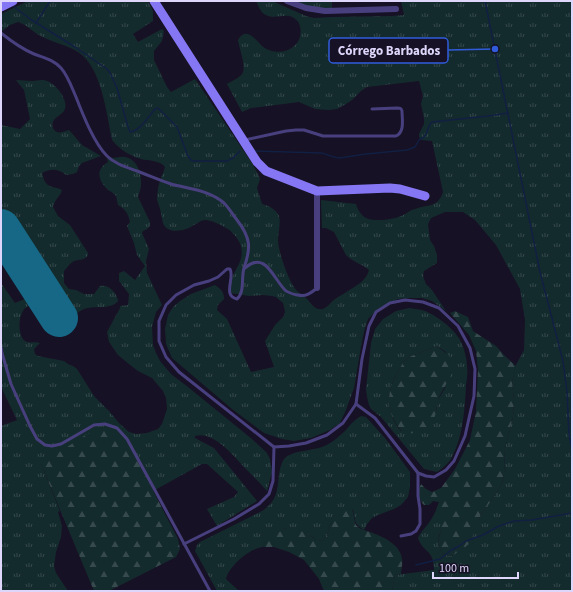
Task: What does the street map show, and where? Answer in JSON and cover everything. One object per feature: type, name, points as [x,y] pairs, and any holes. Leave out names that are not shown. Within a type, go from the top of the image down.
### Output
[{"type":"street","points":[[1,7],[13,1]]},
{"type":"street","points":[[154,1],[257,162],[266,171],[317,191],[390,188],[400,189],[425,196]]},
{"type":"street","points":[[287,1],[306,8],[325,11],[396,9]]},
{"type":"street","points":[[317,191],[317,288]]},
{"type":"lane","points":[[1,33],[13,43],[33,54],[54,62],[61,68],[73,89],[84,117],[98,145],[107,156],[117,164],[170,183],[212,195],[224,203],[240,223],[247,236],[249,248],[244,269],[241,293],[236,299],[233,299],[230,296],[229,291],[232,272],[230,269],[227,269],[218,277],[194,285],[176,295],[166,305],[159,321],[159,341],[166,357],[179,372],[274,447],[306,444],[327,435],[343,423],[356,404],[362,359],[369,326],[376,312],[390,303],[405,300],[423,302],[439,308],[458,326],[470,348],[475,369],[474,396],[465,436],[454,460],[446,470],[434,477],[418,473],[375,418],[356,404]]},
{"type":"lane","points":[[243,140],[296,130],[304,130],[323,136],[399,135],[402,128],[401,109],[372,108]]},
{"type":"lane","points":[[244,269],[254,262],[260,262],[266,265],[286,290],[293,295],[301,296],[309,294],[317,288]]},
{"type":"lane","points":[[1,347],[11,384],[37,439],[45,445],[52,446],[62,444],[94,425],[105,424],[117,428],[128,439],[210,591]]},
{"type":"lane","points":[[184,544],[234,519],[259,504],[268,494],[273,481],[274,447]]},
{"type":"lane","points":[[401,536],[411,534],[416,531],[420,524],[418,473]]},
{"type":"green space","points":[[28,1],[148,1],[153,11],[153,21],[133,34],[138,42],[162,29],[164,31],[162,41],[154,51],[154,60],[167,87],[171,92],[195,79],[252,163],[259,176],[260,179],[257,188],[262,204],[272,208],[279,216],[280,222],[278,245],[284,267],[294,287],[314,307],[323,309],[335,299],[361,282],[368,274],[369,270],[346,255],[334,232],[326,228],[322,228],[321,200],[356,204],[359,211],[365,218],[387,220],[403,215],[420,207],[432,205],[441,197],[443,192],[432,141],[422,140],[419,137],[424,124],[421,104],[423,96],[419,81],[367,87],[352,100],[337,109],[315,109],[299,102],[251,108],[242,112],[227,84],[242,74],[244,67],[238,40],[244,34],[247,34],[253,37],[265,48],[282,52],[290,49],[296,44],[301,32],[299,24],[294,18],[291,16],[268,16],[261,11],[256,1],[272,1],[314,18],[404,15],[401,1],[572,1],[572,591],[392,591],[395,575],[434,570],[432,558],[420,543],[418,538],[436,510],[441,526],[441,532],[438,540],[439,547],[445,555],[452,556],[474,531],[481,514],[492,500],[502,483],[504,475],[505,448],[513,417],[514,400],[512,382],[516,365],[524,350],[525,320],[520,289],[496,245],[475,220],[463,212],[445,212],[431,218],[428,224],[430,240],[437,255],[437,263],[424,271],[423,276],[426,284],[432,290],[446,311],[432,301],[422,298],[398,299],[378,309],[368,319],[362,341],[354,388],[340,423],[330,430],[311,438],[294,441],[264,433],[232,409],[172,358],[166,344],[165,329],[168,315],[173,307],[191,294],[215,285],[222,291],[224,297],[218,305],[217,310],[227,319],[251,372],[274,367],[265,341],[275,325],[284,316],[285,311],[283,303],[276,297],[272,296],[249,296],[231,293],[231,280],[240,263],[242,251],[239,241],[228,229],[206,220],[189,228],[178,231],[168,229],[165,226],[157,199],[157,193],[165,167],[157,162],[137,158],[129,154],[121,149],[112,140],[106,107],[99,83],[95,73],[83,56],[75,50],[43,37],[18,22],[10,25],[1,32],[1,14]]},
{"type":"green space","points":[[286,1],[332,1],[332,9],[323,10]]},
{"type":"green space","points":[[16,80],[45,80],[58,89],[64,98],[65,107],[64,111],[53,122],[52,125],[54,130],[56,132],[64,132],[69,130],[82,145],[101,156],[82,163],[77,172],[73,174],[66,175],[60,171],[54,170],[42,173],[47,185],[62,190],[53,207],[58,216],[70,225],[88,253],[85,258],[74,261],[64,271],[64,283],[69,289],[76,290],[84,294],[94,294],[100,286],[106,286],[114,292],[118,301],[111,306],[92,307],[82,310],[72,317],[66,329],[62,332],[53,330],[50,320],[40,316],[30,305],[24,309],[20,318],[20,331],[23,339],[27,342],[40,343],[34,349],[35,354],[38,356],[64,361],[77,369],[94,396],[129,432],[136,434],[147,433],[158,429],[162,424],[167,409],[166,398],[163,391],[152,378],[138,371],[118,355],[109,342],[107,332],[120,306],[128,305],[129,294],[119,281],[119,273],[124,271],[135,280],[145,266],[137,255],[127,226],[130,222],[125,210],[118,205],[116,196],[102,183],[99,175],[101,168],[108,162],[106,156],[112,158],[129,158],[136,164],[140,172],[141,186],[138,197],[150,222],[150,226],[142,233],[149,249],[146,261],[147,273],[162,305],[156,312],[152,327],[153,345],[156,353],[160,361],[171,374],[252,439],[267,453],[270,459],[272,472],[267,491],[222,445],[209,437],[202,435],[195,436],[195,438],[214,448],[257,501],[217,526],[207,509],[234,497],[238,492],[207,464],[202,464],[153,491],[132,450],[41,464],[60,511],[58,512],[62,526],[61,537],[56,552],[54,566],[56,573],[68,591],[1,591],[1,426],[17,420],[1,387],[1,283],[15,303],[33,297],[44,297],[56,319],[69,312],[1,209],[1,125],[20,129],[30,119],[24,90]]},
{"type":"green space","points":[[409,308],[419,309],[437,317],[455,333],[462,343],[467,363],[467,376],[461,431],[456,449],[451,459],[437,472],[424,469],[381,417],[371,409],[369,405],[366,389],[371,343],[375,329],[383,319],[396,311]],"holes":[[[437,346],[446,352],[445,388],[438,400],[432,422],[425,428],[401,431],[392,416],[389,401],[392,385],[403,363],[411,356]]]},
{"type":"green space","points":[[455,311],[468,317],[473,331],[496,346],[516,366],[512,382],[514,400],[513,417],[505,448],[504,475],[502,483],[492,500],[481,514],[470,543],[452,556],[445,555],[438,543],[441,525],[436,510],[439,502],[433,501],[429,505],[424,505],[419,498],[419,488],[421,484],[432,492],[441,488],[455,469],[470,440],[476,411],[478,370],[476,351],[469,335],[450,313]]},
{"type":"green space","points":[[437,346],[450,356],[453,365],[451,375],[439,398],[434,420],[423,430],[415,433],[404,433],[394,420],[389,405],[391,387],[405,360],[411,356]]},
{"type":"green space","points":[[361,416],[366,417],[385,438],[410,472],[408,497],[401,505],[372,518],[364,530],[356,523],[353,510],[348,508],[334,518],[325,539],[322,541],[317,540],[300,530],[286,528],[265,542],[263,547],[246,554],[231,569],[226,579],[239,591],[217,591],[195,551],[197,545],[200,542],[262,511],[267,507],[276,495],[282,462],[287,456],[328,444],[340,436],[354,421]]},
{"type":"green space","points":[[110,430],[121,435],[132,450],[178,539],[180,549],[176,557],[109,591],[94,591],[41,464],[87,434]]},
{"type":"green space","points":[[351,507],[357,526],[380,536],[395,545],[401,554],[401,574],[395,575],[392,591],[324,591],[319,579],[304,560],[289,552],[274,547],[263,547],[265,542],[270,538],[287,528],[297,529],[322,541],[325,539],[334,517],[345,509]]},
{"type":"waterway","points":[[36,23],[50,1]]},
{"type":"waterway","points":[[485,1],[540,272],[563,361],[567,392],[569,435],[572,449]]},
{"type":"waterway","points":[[12,5],[30,19],[107,69],[117,88],[130,132],[141,126],[155,109],[158,108],[177,127],[191,160],[227,161],[233,158],[240,151]]},
{"type":"waterway","points":[[254,151],[322,153],[339,158],[407,150],[415,147],[419,140],[424,137],[432,122],[508,113]]},
{"type":"waterway","points":[[416,565],[440,559],[466,541],[483,535],[499,526],[514,521],[532,520],[572,513]]},
{"type":"runway","points":[[1,228],[59,318]]},
{"type":"place","name":"Córrego Barbados","points":[[495,49]]}]
